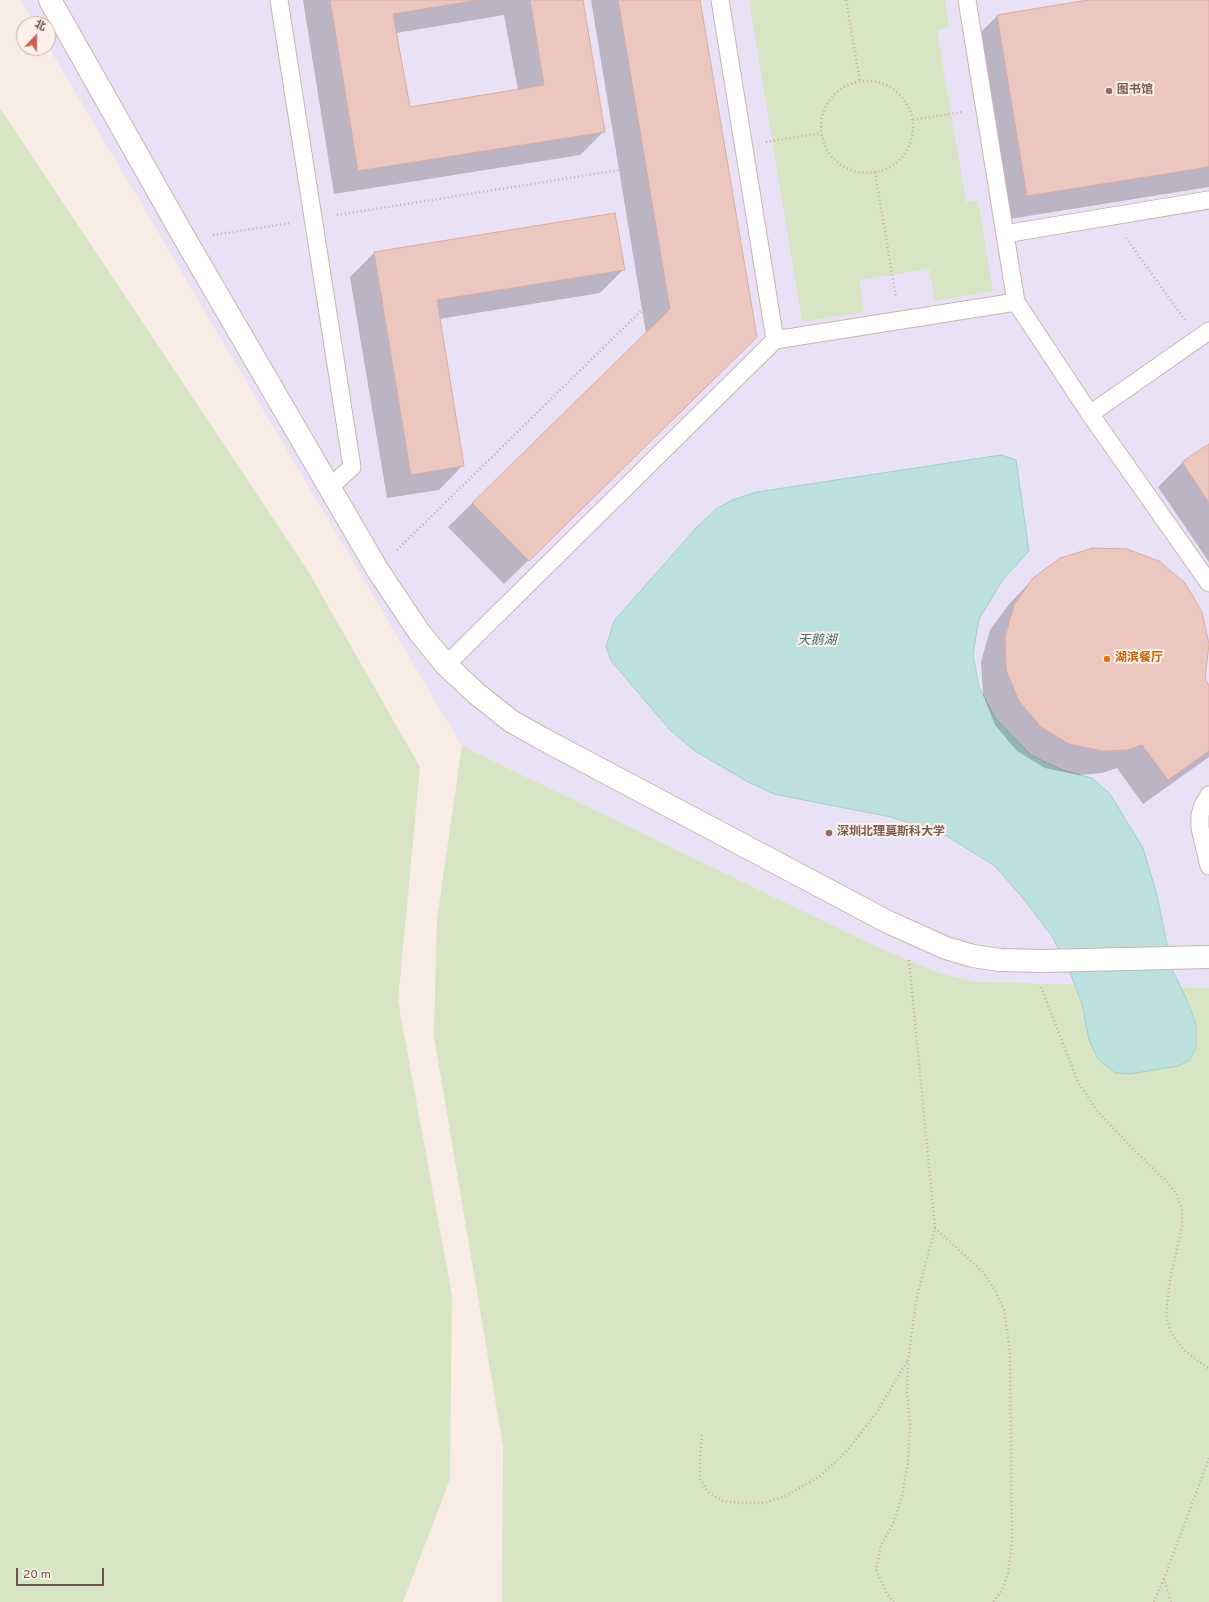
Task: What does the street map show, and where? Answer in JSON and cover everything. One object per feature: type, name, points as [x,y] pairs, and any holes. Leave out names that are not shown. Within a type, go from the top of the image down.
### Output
[{"type":"street","points":[[50,0],[185,239],[377,569],[419,632],[446,665],[477,694],[511,721],[541,738],[914,934],[946,948],[973,956],[1000,960],[1036,961],[1209,957]]},
{"type":"lane","points":[[279,0],[352,467],[329,488]]},
{"type":"lane","points":[[720,0],[775,340]]},
{"type":"lane","points":[[968,0],[1016,302],[1090,414],[1209,583]]},
{"type":"lane","points":[[1006,234],[1209,200]]},
{"type":"lane","points":[[446,665],[775,340],[1016,302]]},
{"type":"lane","points":[[1090,414],[1204,334]]},
{"type":"lane","points":[[1209,795],[1203,804],[1200,815],[1200,828],[1209,866]]},
{"type":"path","points":[[377,569],[648,304],[599,0]]},
{"type":"path","points":[[846,0],[860,81]]},
{"type":"path","points":[[860,81],[874,81],[888,86],[900,94],[909,106],[913,120],[913,134],[908,148],[900,160],[889,168],[875,172],[860,173],[846,168],[834,159],[826,147],[821,133],[821,119],[826,106],[834,94],[846,86],[860,81]]},
{"type":"path","points":[[913,120],[985,109]]},
{"type":"path","points":[[744,145],[821,133]]},
{"type":"path","points":[[185,239],[626,169]]},
{"type":"path","points":[[875,172],[899,320]]},
{"type":"path","points":[[1111,216],[1204,334]]},
{"type":"path","points":[[894,1602],[887,1594],[876,1570],[882,1545],[893,1524],[902,1496],[908,1463],[910,1424],[908,1360],[917,1296],[935,1228],[909,962],[914,934]]},
{"type":"path","points":[[1036,961],[1062,1043],[1078,1082],[1098,1112],[1176,1193],[1182,1209],[1182,1226],[1169,1286],[1166,1315],[1170,1333],[1184,1350],[1209,1369]]},
{"type":"path","points":[[935,1228],[983,1272],[995,1290],[1004,1310],[1010,1351],[1012,1543],[1008,1573],[1002,1591],[993,1602]]},
{"type":"path","points":[[702,1435],[700,1479],[708,1492],[723,1501],[740,1503],[764,1503],[786,1496],[820,1476],[847,1451],[877,1412],[908,1360]]},
{"type":"path","points":[[1154,1602],[1209,1458]]},
{"type":"path","points":[[1164,1579],[1171,1602]]},
{"type":"shaded area","name":"深圳北理莫斯科大学","points":[[21,0],[1209,0],[1209,1602],[502,1602],[503,1446],[434,1036],[437,920],[462,746],[54,56],[56,56],[56,16],[30,16]]},
{"type":"green space","points":[[749,0],[945,0],[949,27],[937,30],[966,202],[978,200],[993,291],[935,301],[929,269],[859,280],[864,312],[802,322]]},
{"type":"green space","points":[[0,108],[308,571],[420,767],[398,1001],[452,1296],[450,1479],[403,1602],[0,1602]]},
{"type":"green space","points":[[462,746],[881,949],[942,974],[976,982],[1209,988],[1209,1602],[502,1602],[503,1446],[434,1036],[437,920]]},
{"type":"water","name":"天鹅湖","points":[[1001,455],[1016,460],[1029,551],[1004,578],[979,619],[973,654],[979,687],[995,718],[1031,755],[1062,770],[1092,778],[1110,794],[1143,848],[1157,895],[1172,969],[1187,1000],[1196,1024],[1196,1048],[1189,1061],[1178,1066],[1130,1074],[1115,1073],[1098,1059],[1089,1040],[1082,1004],[1071,975],[1052,936],[1021,896],[995,866],[945,835],[891,817],[774,794],[748,782],[695,751],[670,730],[612,662],[606,647],[614,621],[696,528],[716,509],[732,500],[757,492]]},
{"type":"building","points":[[330,0],[478,0],[393,14],[410,107],[544,85],[530,0],[583,0],[605,132],[358,171]]},
{"type":"building","points":[[618,0],[700,0],[757,337],[529,561],[472,503],[670,309]]},
{"type":"building","name":"图书馆","points":[[1088,0],[1209,0],[1209,167],[1027,196],[997,15]]},
{"type":"building","points":[[615,213],[625,270],[437,300],[464,466],[411,475],[374,252]]},
{"type":"building","points":[[1209,444],[1209,503],[1182,462]]},
{"type":"building","name":"湖滨餐厅","points":[[1093,548],[1127,549],[1159,561],[1185,583],[1202,612],[1209,644],[1205,679],[1209,685],[1209,751],[1168,780],[1142,745],[1127,750],[1102,751],[1069,744],[1041,727],[1019,701],[1006,670],[1005,637],[1014,605],[1033,578],[1060,558]]},
{"type":"place","name":"图书馆","points":[[1109,91]]},
{"type":"place","name":"湖滨餐厅","points":[[1107,659]]},
{"type":"place","name":"深圳北理莫斯科大学","points":[[829,833]]}]
